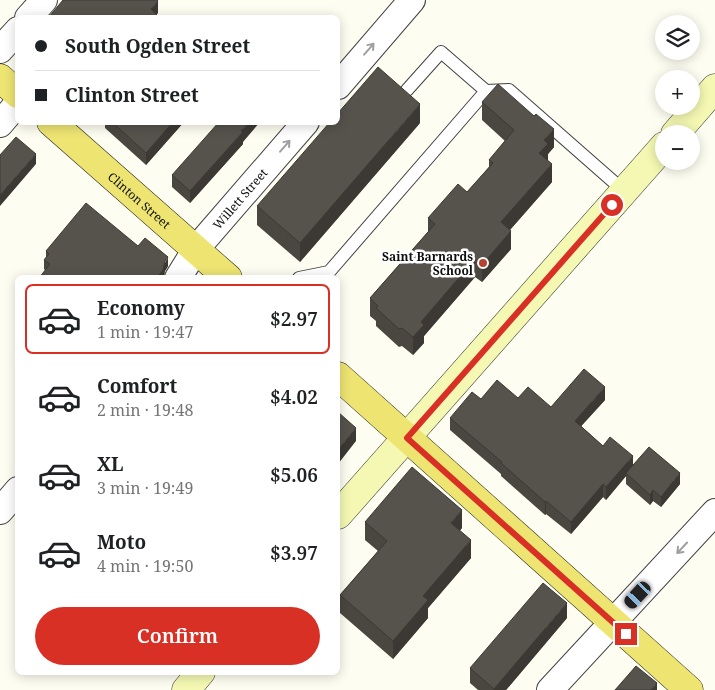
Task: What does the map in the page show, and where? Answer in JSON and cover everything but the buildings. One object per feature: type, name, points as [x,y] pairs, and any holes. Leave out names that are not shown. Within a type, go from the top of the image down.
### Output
[{"type":"main road","points":[[0,78],[15,91]]},
{"type":"main road","name":"Clinton Street","points":[[54,125],[225,275]]},
{"type":"main road","points":[[340,378],[689,690]]},
{"type":"street","points":[[31,15],[44,0]]},
{"type":"street","points":[[340,84],[412,0]]},
{"type":"street","points":[[0,50],[15,33]]},
{"type":"street","points":[[683,125],[715,88]]},
{"type":"street","points":[[0,124],[15,107]]},
{"type":"street","name":"Willett Street","points":[[180,275],[196,249],[303,125]]},
{"type":"street","points":[[340,513],[655,156]]},
{"type":"street","points":[[0,511],[15,494]]},
{"type":"street","points":[[550,690],[715,512]]},
{"type":"street","points":[[186,690],[198,675]]},
{"type":"lane","points":[[408,90],[441,52],[486,91],[510,90],[624,191]]},
{"type":"lane","points":[[314,275],[329,272],[486,91]]},
{"type":"place","name":"Saint Barnards School","points":[[483,263]]},
{"type":"route","points":[[612,205],[407,438],[626,634]]}]
